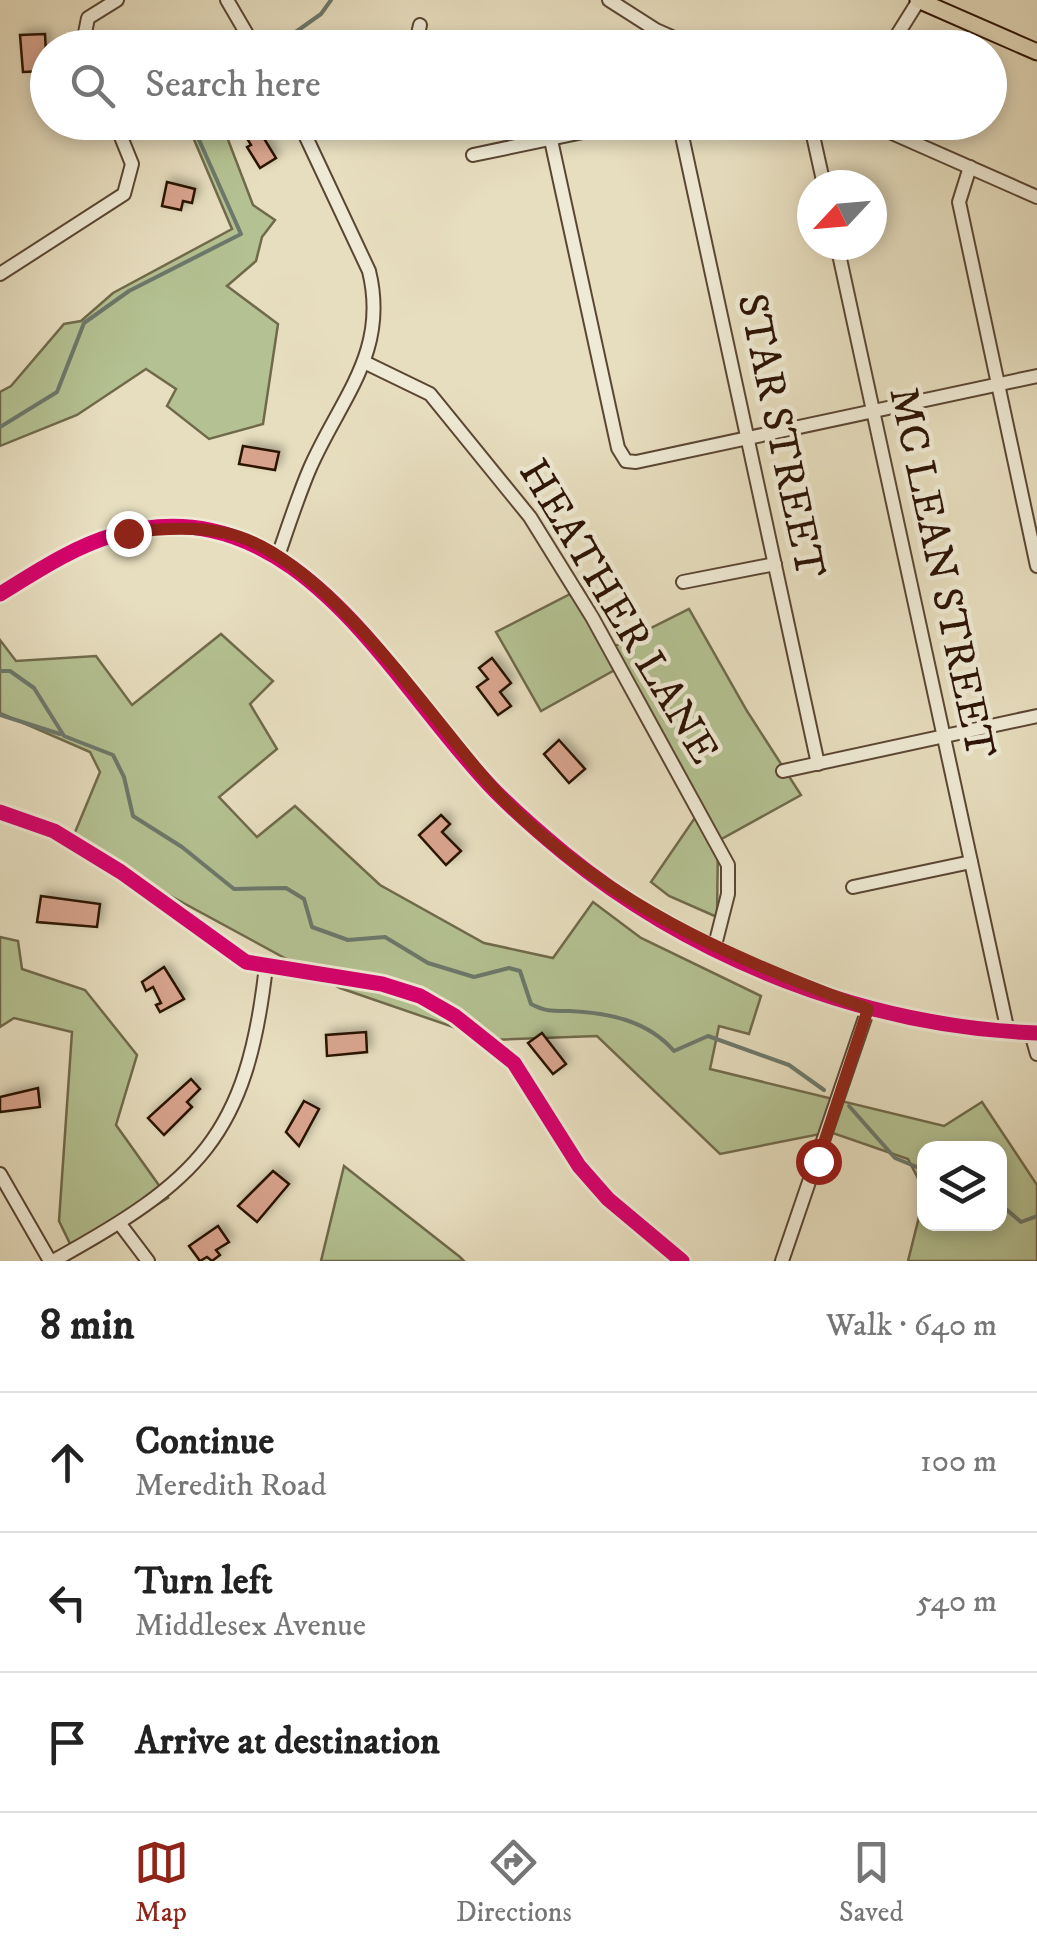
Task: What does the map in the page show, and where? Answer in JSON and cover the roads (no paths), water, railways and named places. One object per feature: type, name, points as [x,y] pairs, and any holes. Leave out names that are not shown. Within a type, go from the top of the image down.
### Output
[{"type":"main road","points":[[919,0],[987,30]]},
{"type":"main road","points":[[1007,39],[1037,52]]},
{"type":"street","points":[[86,30],[88,18],[117,0]]},
{"type":"street","points":[[228,0],[246,30]]},
{"type":"street","points":[[608,0],[664,30]]},
{"type":"street","points":[[900,30],[919,0]]},
{"type":"street","points":[[419,30],[420,25]]},
{"type":"street","points":[[0,274],[124,194],[132,164],[122,140]]},
{"type":"street","points":[[278,556],[311,464],[364,362],[374,332],[375,295],[370,271],[308,140]]},
{"type":"street","points":[[472,156],[551,140],[618,448],[626,461],[748,439],[1037,376]]},
{"type":"street","name":"STAR STREET","points":[[683,140],[818,764]]},
{"type":"street","points":[[814,140],[821,170]]},
{"type":"street","points":[[907,140],[1037,197]]},
{"type":"street","points":[[970,168],[959,202],[1037,566]]},
{"type":"street","name":"MC LEAN STREET","points":[[840,260],[1008,1032]]},
{"type":"street","name":"HEATHER LANE","points":[[364,362],[430,394],[530,517],[592,617],[728,865],[728,894],[714,949]]},
{"type":"street","points":[[0,594],[65,555],[115,535],[168,527],[229,533],[278,556],[327,594],[495,791],[642,910],[714,949],[868,1009],[1034,1033],[1037,1054]]},
{"type":"street","points":[[683,582],[775,564]]},
{"type":"street","points":[[783,772],[1037,716]]},
{"type":"street","points":[[0,812],[54,831],[121,872],[246,962],[382,984],[420,996],[492,1041],[533,1088],[579,1166],[636,1225],[682,1261]]},
{"type":"street","points":[[853,887],[971,862]]},
{"type":"street","points":[[0,1174],[51,1261],[120,1224],[174,1187],[222,1125],[253,1050],[266,966]]},
{"type":"street","points":[[782,1261],[868,1009]]},
{"type":"street","points":[[120,1224],[148,1261]]},
{"type":"waterway","points":[[298,30],[321,14],[331,0]]},
{"type":"waterway","points":[[0,427],[57,392],[84,323],[129,291],[241,234],[199,140]]},
{"type":"waterway","points":[[0,671],[10,671],[34,688],[64,736],[113,755],[124,777],[133,816],[182,847],[234,889],[286,888],[304,899],[312,927],[348,940],[385,937],[428,963],[474,977],[509,968],[520,971],[531,1004],[536,1007],[627,1020],[652,1032],[674,1051],[708,1036],[789,1065],[824,1090]]},
{"type":"waterway","points":[[0,715],[60,734]]},
{"type":"waterway","points":[[849,1106],[895,1158],[917,1167]]},
{"type":"waterway","points":[[1007,1210],[1021,1222],[1037,1216]]}]
